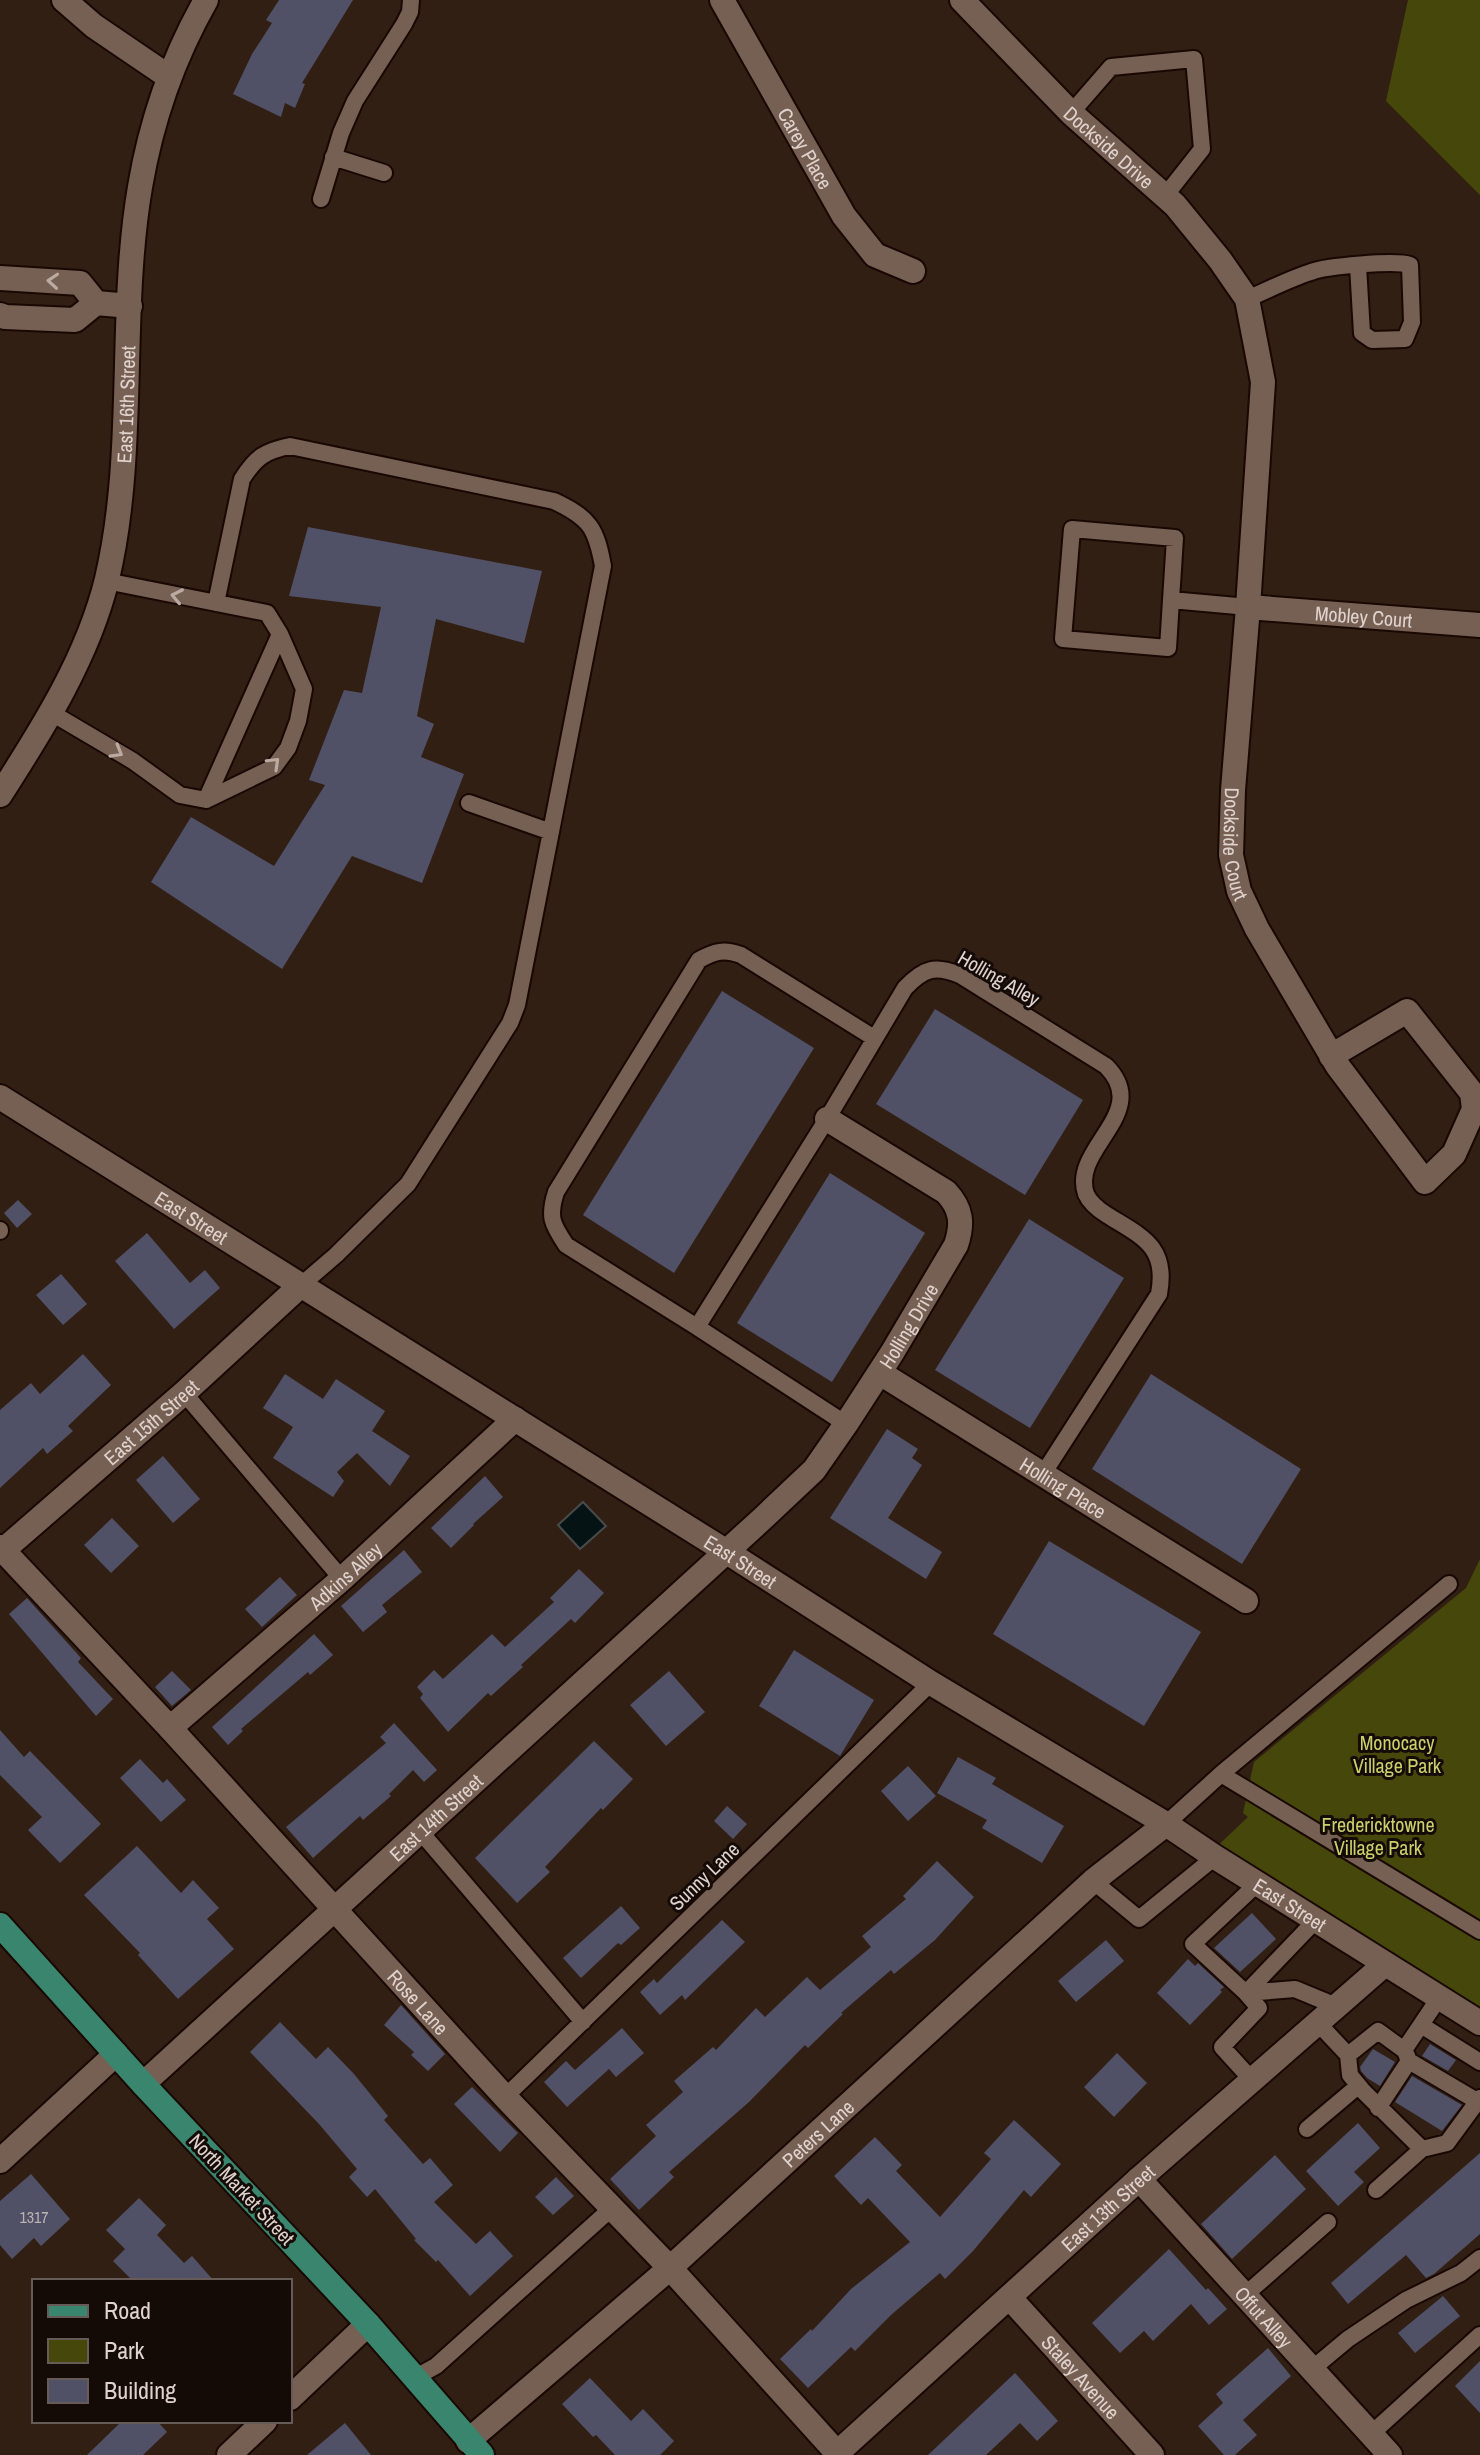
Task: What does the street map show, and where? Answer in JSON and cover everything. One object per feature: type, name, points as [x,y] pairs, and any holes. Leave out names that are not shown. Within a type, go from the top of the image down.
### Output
[{"type":"main road","name":"North Market Street","points":[[0,1925],[143,2084],[368,2324],[475,2448]]},
{"type":"street","points":[[64,0],[94,26],[169,77]]},
{"type":"street","name":"East 16th Street","points":[[0,795],[72,673],[91,631],[106,581],[121,498],[134,235],[140,188],[151,133],[169,77],[206,0]]},
{"type":"street","name":"Carey Place","points":[[722,0],[844,216],[875,255],[913,271]]},
{"type":"street","name":"Dockside Drive","points":[[962,0],[1071,113],[1175,205],[1247,299],[1263,382],[1248,607]]},
{"type":"street","points":[[0,278],[80,283],[96,303]]},
{"type":"street","points":[[0,315],[75,320],[96,303],[130,306]]},
{"type":"street","name":"Mobley Court","points":[[1248,607],[1480,625]]},
{"type":"street","name":"Dockside Court","points":[[1248,607],[1233,790],[1231,855],[1239,891],[1257,929],[1331,1056],[1425,1182],[1454,1154],[1474,1109],[1472,1093],[1407,1011],[1331,1056]]},
{"type":"street","name":"East Street","points":[[0,1097],[931,1683],[1166,1824],[1480,2023]]},
{"type":"street","name":"Holling Drive","points":[[727,1552],[814,1470],[880,1373],[956,1245],[961,1230],[961,1215],[955,1201],[946,1192],[827,1119]]},
{"type":"street","name":"East 15th Street","points":[[1,1550],[184,1393],[300,1286]]},
{"type":"street","name":"Holling Place","points":[[880,1373],[1246,1601]]},
{"type":"street","name":"Adkins Alley","points":[[170,1728],[342,1579],[515,1419]]},
{"type":"street","name":"Rose Lane","points":[[1,1550],[170,1728],[505,2097],[670,2268],[837,2454]]},
{"type":"street","name":"East 14th Street","points":[[143,2084],[727,1552]]},
{"type":"street","name":"Peters Lane","points":[[475,2448],[1093,1881],[1166,1824]]},
{"type":"street","name":"East 13th Street","points":[[837,2454],[1139,2179],[1385,1964]]},
{"type":"street","points":[[0,2161],[116,2054]]},
{"type":"street","name":"Offut Alley","points":[[1139,2179],[1390,2455]]},
{"type":"street","name":"Staley Avenue","points":[[1010,2298],[1152,2455]]},
{"type":"street","points":[[292,2396],[368,2324]]},
{"type":"street","points":[[229,2455],[263,2423]]},
{"type":"lane","points":[[321,199],[333,157],[355,101],[404,24],[411,0]]},
{"type":"lane","points":[[1071,113],[1111,67],[1194,59],[1202,149],[1165,196]]},
{"type":"lane","points":[[333,157],[384,173]]},
{"type":"lane","points":[[1247,299],[1313,271],[1358,266],[1401,262],[1410,265],[1412,322],[1405,339],[1372,340],[1362,333],[1358,266]]},
{"type":"lane","points":[[216,603],[242,479],[253,462],[272,449],[290,446],[554,501],[573,510],[589,524],[598,538],[603,566],[517,1005],[510,1023],[408,1184],[300,1286]]},
{"type":"lane","points":[[1072,529],[1175,538],[1171,600],[1168,648],[1063,639],[1072,529]]},
{"type":"lane","points":[[50,712],[133,761],[180,795],[206,800],[274,767],[288,748],[298,721],[304,689],[280,634],[267,613],[106,581]]},
{"type":"lane","points":[[1171,600],[1248,607]]},
{"type":"lane","points":[[206,800],[280,634]]},
{"type":"lane","points":[[469,803],[551,832]]},
{"type":"lane","points":[[846,1424],[566,1245],[554,1228],[550,1211],[556,1192],[699,960],[713,952],[727,950],[741,955],[874,1038]]},
{"type":"lane","name":"Holling Alley","points":[[697,1327],[905,988],[917,974],[943,968],[960,975],[1115,1074],[1121,1089],[1120,1105],[1090,1160],[1084,1179],[1086,1195],[1096,1208],[1149,1242],[1160,1262],[1162,1279],[1159,1294],[1043,1474]]},
{"type":"lane","points":[[184,1393],[342,1579]]},
{"type":"lane","points":[[1166,1824],[1221,1774],[1449,1584]]},
{"type":"lane","name":"Sunny Lane","points":[[505,2097],[931,1683]]},
{"type":"lane","points":[[1221,1774],[1480,1931]]},
{"type":"lane","points":[[419,1830],[583,2022]]},
{"type":"lane","points":[[1093,1881],[1139,1919],[1215,1857]]},
{"type":"lane","points":[[1252,2080],[1222,2047],[1259,2008],[1193,1944],[1258,1883]]},
{"type":"lane","points":[[1246,1993],[1316,1920]]},
{"type":"lane","points":[[1246,1993],[1295,1989],[1336,2006]]},
{"type":"lane","points":[[1378,2108],[1421,2025],[1439,1998]]},
{"type":"lane","points":[[1317,2022],[1348,2055],[1350,2075],[1358,2086],[1422,2149]]},
{"type":"lane","points":[[1421,2025],[1480,2062]]},
{"type":"lane","points":[[1348,2055],[1378,2031],[1407,2055],[1479,2100],[1447,2143],[1422,2149],[1376,2190]]},
{"type":"lane","points":[[1307,2129],[1358,2086]]},
{"type":"lane","points":[[414,2378],[436,2366],[612,2208]]},
{"type":"lane","points":[[1245,2295],[1328,2222]]},
{"type":"lane","points":[[1312,2369],[1348,2339],[1406,2300],[1461,2273],[1480,2258]]},
{"type":"lane","points":[[1371,2434],[1480,2335]]},
{"type":"green space","points":[[1408,0],[1480,0],[1480,195],[1386,101]]},
{"type":"green space","name":"Fredericktowne Village Park","points":[[1480,1559],[1480,2017],[1209,1854],[1248,1817],[1243,1813],[1254,1762],[1466,1588]]},
{"type":"shaded area","points":[[583,1502],[606,1526],[580,1549],[558,1525]]},
{"type":"building","points":[[279,0],[353,0],[302,83],[305,84],[295,108],[285,103],[281,117],[233,94],[252,54],[272,23],[266,20]]},
{"type":"building","points":[[308,527],[542,571],[524,643],[436,619],[417,716],[434,724],[421,757],[464,774],[422,883],[352,856],[282,969],[151,882],[191,817],[274,866],[325,785],[309,780],[344,690],[362,693],[381,607],[289,596]]},
{"type":"building","points":[[722,991],[814,1048],[674,1273],[583,1215]]},
{"type":"building","points":[[935,1009],[1083,1100],[1025,1195],[876,1104]]},
{"type":"building","points":[[830,1173],[925,1233],[832,1382],[737,1323]]},
{"type":"building","points":[[18,1200],[32,1214],[17,1228],[4,1213]]},
{"type":"building","points":[[1029,1219],[1124,1278],[1030,1428],[935,1370]]},
{"type":"building","points":[[147,1233],[190,1283],[205,1270],[220,1288],[174,1329],[115,1261]]},
{"type":"building","points":[[61,1274],[87,1304],[63,1325],[36,1295]]},
{"type":"building","points":[[83,1354],[111,1385],[68,1426],[73,1431],[47,1454],[43,1448],[0,1488],[0,1410],[31,1383],[40,1394]]},
{"type":"building","points":[[285,1374],[323,1399],[336,1379],[385,1411],[372,1431],[410,1456],[390,1486],[357,1453],[337,1472],[344,1481],[333,1497],[273,1458],[293,1427],[263,1408]]},
{"type":"building","points":[[1151,1374],[1301,1469],[1242,1564],[1092,1469]]},
{"type":"building","points":[[887,1429],[918,1449],[912,1458],[922,1465],[888,1518],[942,1552],[926,1579],[830,1518]]},
{"type":"building","points":[[163,1456],[200,1499],[173,1523],[136,1480]]},
{"type":"building","points":[[485,1476],[503,1497],[451,1548],[431,1528]]},
{"type":"building","points":[[112,1518],[139,1546],[111,1573],[84,1545]]},
{"type":"building","points":[[1049,1541],[1201,1632],[1144,1726],[993,1634]]},
{"type":"building","points":[[404,1550],[422,1572],[382,1605],[387,1612],[363,1632],[341,1606]]},
{"type":"building","points":[[579,1569],[604,1593],[575,1623],[571,1619],[521,1665],[523,1667],[491,1696],[488,1693],[448,1732],[420,1698],[423,1694],[417,1687],[434,1670],[443,1679],[492,1634],[505,1647],[554,1602],[550,1598]]},
{"type":"building","points":[[280,1577],[297,1595],[262,1627],[245,1609]]},
{"type":"building","points":[[27,1598],[81,1658],[78,1662],[113,1699],[96,1716],[9,1614]]},
{"type":"building","points":[[314,1634],[333,1655],[310,1675],[308,1672],[241,1729],[243,1731],[228,1745],[212,1727]]},
{"type":"building","points":[[794,1650],[874,1700],[840,1756],[759,1706]]},
{"type":"building","points":[[172,1671],[191,1690],[172,1706],[155,1687]]},
{"type":"building","points":[[669,1671],[705,1712],[666,1746],[630,1705]]},
{"type":"building","points":[[394,1723],[437,1770],[424,1782],[413,1770],[389,1794],[391,1796],[363,1820],[360,1816],[313,1858],[286,1827],[386,1743],[380,1737]]},
{"type":"building","points":[[0,1730],[24,1757],[30,1751],[101,1824],[60,1863],[28,1830],[42,1817],[0,1775]]},
{"type":"building","points":[[594,1741],[633,1779],[545,1867],[550,1872],[517,1903],[475,1858]]},
{"type":"building","points":[[958,1757],[996,1778],[992,1784],[1064,1826],[1042,1863],[982,1828],[987,1820],[937,1793]]},
{"type":"building","points":[[140,1759],[163,1783],[167,1779],[186,1800],[161,1822],[120,1778]]},
{"type":"building","points":[[908,1766],[936,1796],[908,1821],[881,1791]]},
{"type":"building","points":[[727,1806],[747,1824],[733,1839],[714,1821]]},
{"type":"building","points":[[137,1846],[181,1893],[193,1880],[219,1908],[207,1919],[234,1949],[178,1999],[138,1955],[140,1953],[84,1895]]},
{"type":"building","points":[[937,1861],[974,1897],[935,1940],[894,1974],[891,1970],[841,2013],[808,2048],[805,2045],[749,2102],[669,2172],[674,2177],[639,2210],[610,2179],[656,2136],[646,2125],[683,2092],[674,2081],[713,2047],[716,2050],[756,2008],[765,2017],[807,1977],[820,1990],[871,1947],[862,1936],[906,1899],[903,1896]]},
{"type":"building","points":[[621,1906],[640,1928],[621,1945],[618,1943],[581,1978],[563,1958]]},
{"type":"building","points":[[1252,1913],[1276,1939],[1240,1972],[1214,1948]]},
{"type":"building","points":[[722,1920],[745,1942],[685,2000],[682,1995],[660,2015],[640,1992],[654,1979],[657,1983]]},
{"type":"building","points":[[1106,1940],[1124,1961],[1076,2002],[1058,1981]]},
{"type":"building","points":[[1188,1959],[1195,1966],[1198,1963],[1224,1987],[1190,2025],[1157,1993]]},
{"type":"building","points":[[401,2005],[445,2054],[428,2071],[411,2055],[414,2052],[384,2025]]},
{"type":"building","points":[[280,2022],[316,2059],[328,2047],[354,2074],[388,2116],[384,2120],[423,2164],[430,2158],[453,2185],[434,2202],[476,2244],[490,2231],[513,2256],[470,2296],[438,2260],[436,2262],[414,2240],[375,2189],[367,2197],[349,2177],[357,2169],[250,2052]]},
{"type":"building","points":[[622,2028],[644,2053],[616,2077],[609,2069],[567,2107],[544,2082],[566,2061],[575,2070]]},
{"type":"building","points":[[1430,2044],[1456,2060],[1448,2071],[1422,2056]]},
{"type":"building","points":[[1373,2049],[1395,2062],[1380,2086],[1367,2078],[1360,2067]]},
{"type":"building","points":[[1117,2053],[1147,2083],[1114,2117],[1084,2087]]},
{"type":"building","points":[[1412,2076],[1462,2105],[1442,2131],[1395,2102]]},
{"type":"building","points":[[472,2087],[518,2133],[500,2152],[454,2104]]},
{"type":"building","points":[[1014,2120],[1061,2164],[1031,2197],[1024,2190],[945,2279],[940,2273],[855,2351],[851,2347],[808,2388],[780,2359],[812,2331],[851,2289],[910,2242],[868,2198],[861,2205],[834,2176],[875,2137],[902,2165],[896,2171],[940,2217],[991,2159],[984,2153]]},
{"type":"building","points":[[1358,2123],[1380,2148],[1354,2172],[1364,2182],[1338,2206],[1306,2171]]},
{"type":"building","points":[[1480,2153],[1480,2234],[1426,2278],[1406,2255],[1348,2304],[1331,2283]]},
{"type":"building","points":[[1275,2155],[1306,2189],[1232,2259],[1201,2224]]},
{"type":"building","points":[[31,2174],[70,2219],[41,2246],[34,2238],[12,2259],[0,2245],[0,2201]]},
{"type":"building","points":[[556,2177],[574,2196],[553,2215],[535,2197]]},
{"type":"building","points":[[139,2198],[166,2225],[157,2235],[184,2263],[192,2256],[212,2279],[131,2279],[113,2261],[125,2249],[106,2230]]},
{"type":"building","points":[[1169,2249],[1227,2309],[1209,2325],[1191,2304],[1153,2341],[1144,2331],[1120,2353],[1092,2323]]},
{"type":"building","points":[[1443,2296],[1460,2316],[1415,2353],[1398,2333]]},
{"type":"building","points":[[1268,2348],[1291,2376],[1243,2420],[1257,2435],[1235,2455],[1224,2455],[1198,2426],[1223,2403],[1216,2394]]},
{"type":"building","points":[[1480,2361],[1480,2413],[1455,2386]]},
{"type":"building","points":[[1015,2373],[1058,2421],[1037,2441],[1020,2423],[986,2455],[928,2455]]},
{"type":"building","points":[[590,2378],[631,2421],[643,2409],[674,2441],[660,2455],[615,2455],[562,2404]]},
{"type":"building","points":[[120,2423],[159,2423],[167,2432],[143,2455],[87,2455]]},
{"type":"building","points":[[345,2423],[371,2455],[307,2455]]},
{"type":"park label","name":"Monocacy Village Park","points":[[1397,1754]]}]
